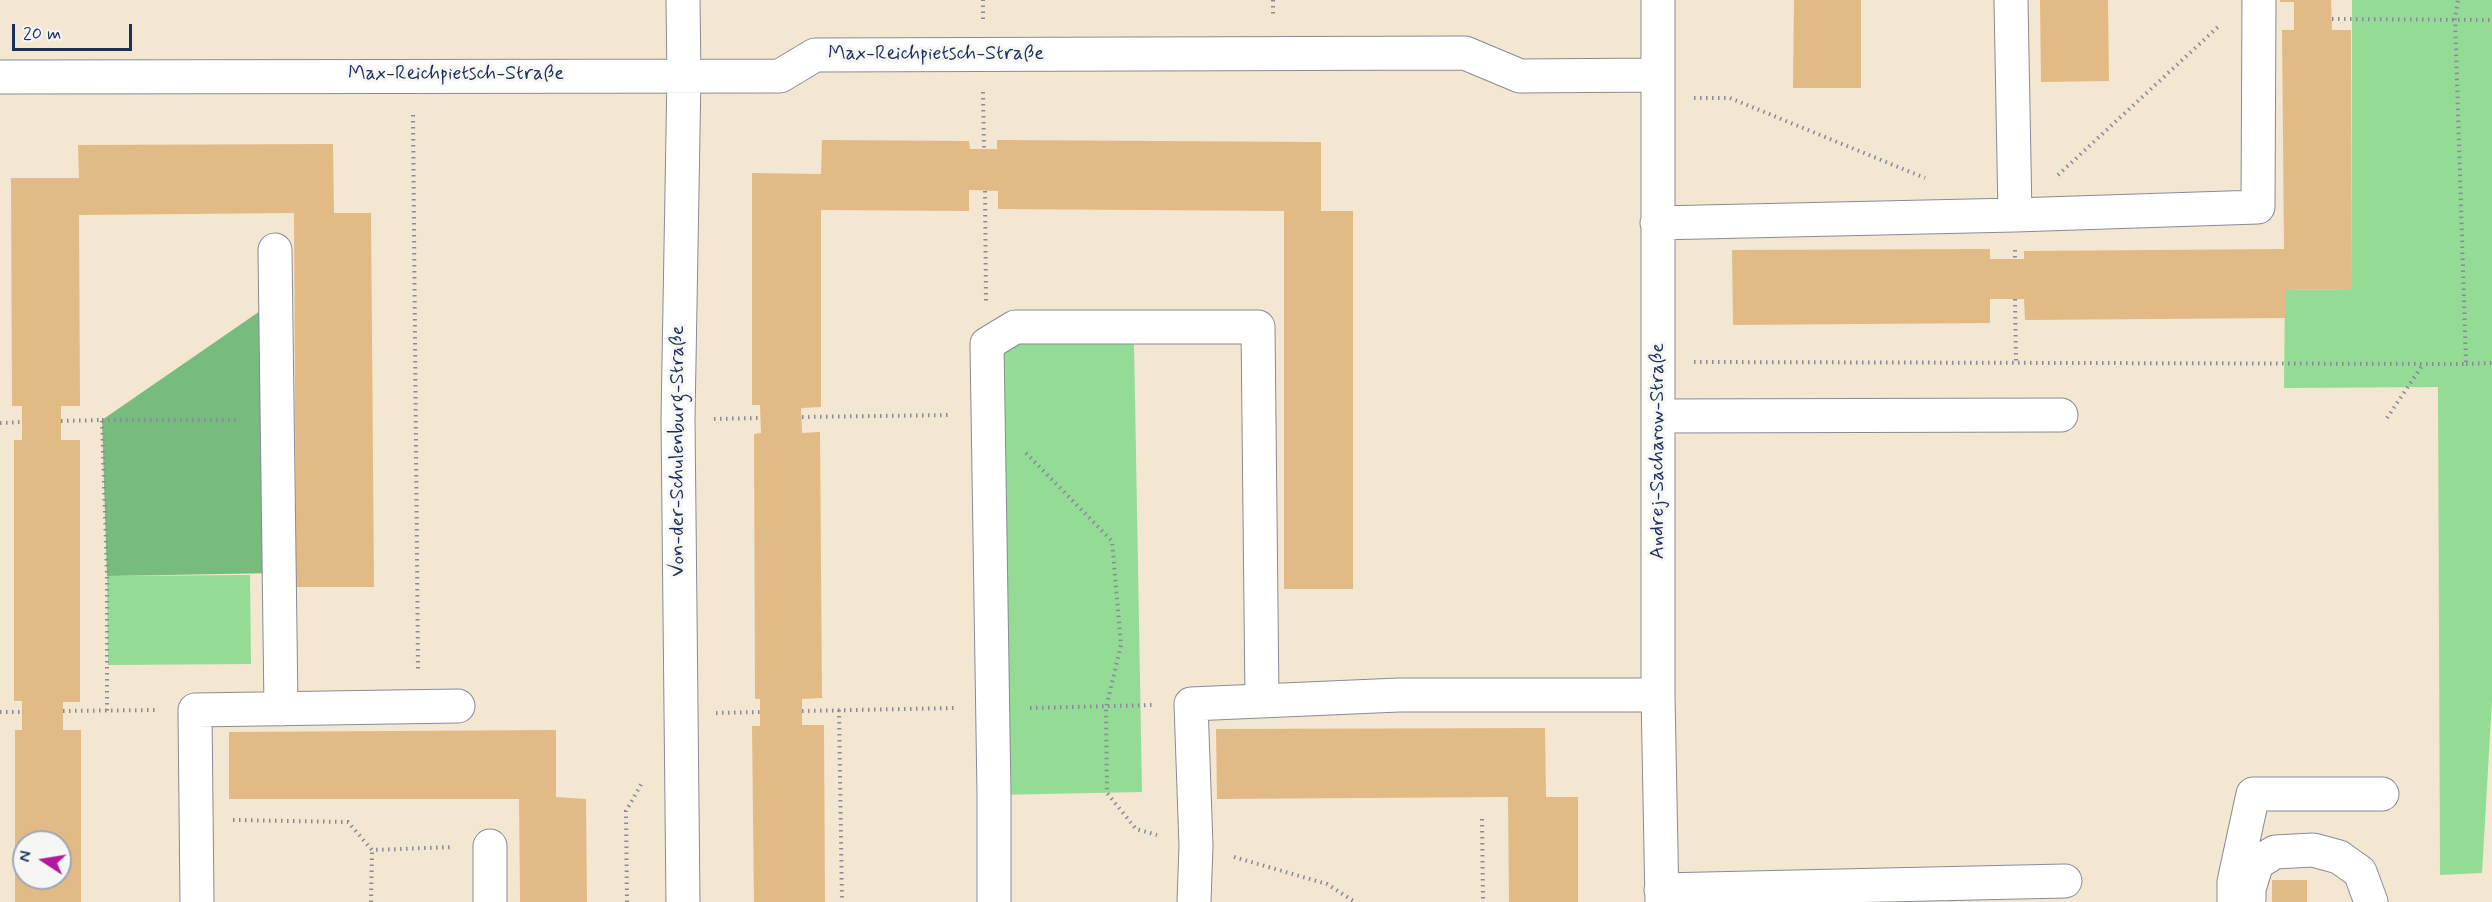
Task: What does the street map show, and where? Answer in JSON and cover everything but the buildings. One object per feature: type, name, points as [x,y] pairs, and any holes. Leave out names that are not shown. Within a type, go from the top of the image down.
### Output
[{"type":"street","name":"Von-der-Schulenburg-Straße","points":[[683,0],[684,76],[678,419],[683,902]]},
{"type":"street","name":"Andrej-Sacharow-Straße","points":[[1658,0],[1658,695],[1661,896]]},
{"type":"street","points":[[2011,0],[2015,215]]},
{"type":"street","points":[[1657,223],[2258,207],[2259,10]]},
{"type":"street","name":"Max-Reichpietsch-Straße","points":[[0,77],[780,76],[815,55],[1429,53],[1465,53],[1520,76],[1658,75]]},
{"type":"street","points":[[275,250],[281,709]]},
{"type":"street","points":[[994,902],[987,345],[1015,327],[1258,327],[1262,701]]},
{"type":"street","points":[[1659,416],[2061,416]]},
{"type":"street","points":[[1194,902],[1196,846],[1191,704],[1399,695],[1658,695]]},
{"type":"street","points":[[197,902],[195,710],[458,706]]},
{"type":"street","points":[[2239,895],[2253,794],[2382,794]]},
{"type":"street","points":[[489,902],[490,846]]},
{"type":"street","points":[[2239,895],[2249,889],[2258,863],[2275,852],[2313,849],[2339,857],[2360,872],[2371,902]]},
{"type":"street","points":[[1661,896],[2065,881]]},
{"type":"path","points":[[2458,0],[2455,18],[2466,364]]},
{"type":"path","points":[[2057,176],[2227,19],[2259,10]]},
{"type":"path","points":[[2332,19],[2492,20]]},
{"type":"path","points":[[413,75],[418,706]]},
{"type":"path","points":[[1730,98],[1927,179]]},
{"type":"path","points":[[985,191],[987,345]]},
{"type":"path","points":[[2015,299],[2016,362]]},
{"type":"path","points":[[1659,362],[2492,363]]},
{"type":"path","points":[[2387,418],[2423,363]]},
{"type":"path","points":[[801,417],[988,414],[1112,541],[1120,645],[1106,708],[1107,793],[1136,829],[1327,884],[1354,902]]},
{"type":"path","points":[[678,419],[760,418]]},
{"type":"path","points":[[102,420],[107,576],[107,711]]},
{"type":"path","points":[[61,421],[277,420]]},
{"type":"path","points":[[0,423],[22,422]]},
{"type":"path","points":[[63,711],[195,710]]},
{"type":"path","points":[[839,710],[842,902]]},
{"type":"path","points":[[0,712],[22,712]]},
{"type":"path","points":[[197,819],[348,822],[372,850],[371,902]]},
{"type":"path","points":[[1482,819],[1483,902]]},
{"type":"path","points":[[372,850],[490,846]]},
{"type":"green space","points":[[2352,0],[2492,0],[2492,700],[2482,873],[2440,875],[2438,387],[2284,388],[2285,290],[2352,289]]},
{"type":"green space","points":[[276,300],[279,573],[107,576],[102,420]]},
{"type":"green space","points":[[1134,342],[1142,792],[994,795],[987,344]]},
{"type":"green space","points":[[250,575],[251,664],[108,665],[107,576]]}]
